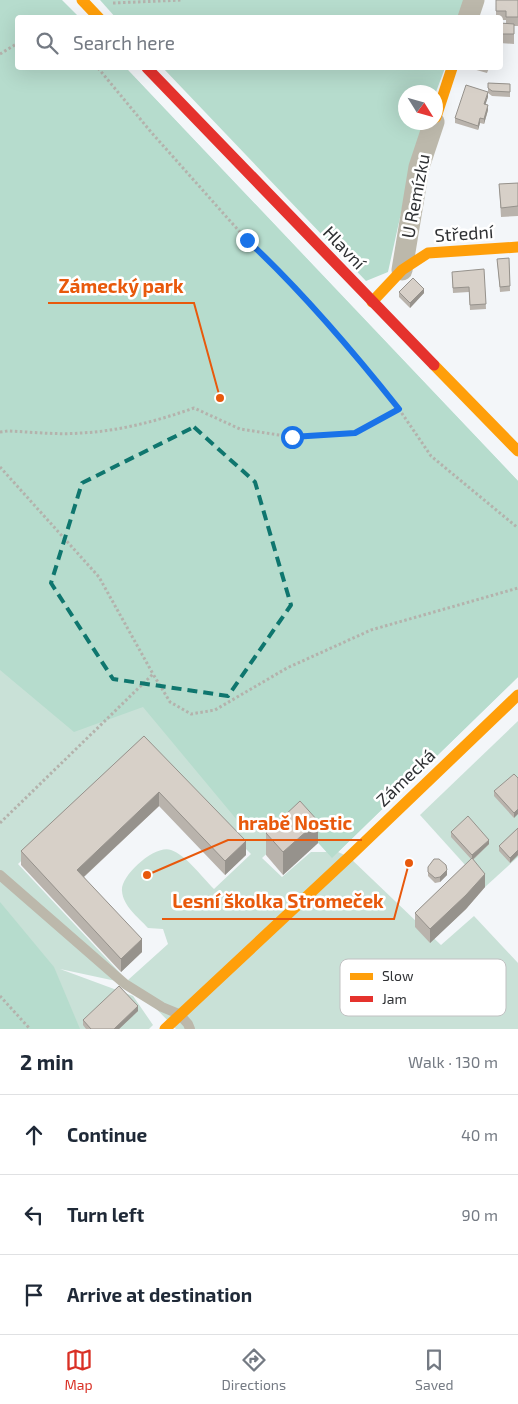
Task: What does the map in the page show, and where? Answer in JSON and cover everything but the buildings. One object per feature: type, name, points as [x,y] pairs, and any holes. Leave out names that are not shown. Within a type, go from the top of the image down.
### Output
[{"type":"street","points":[[469,15],[474,0]]},
{"type":"street","points":[[84,2],[96,15]]},
{"type":"street","name":"Hlavní","points":[[149,70],[518,451]]},
{"type":"street","points":[[443,96],[451,70]]},
{"type":"street","name":"U Remízku","points":[[402,270],[419,167],[431,130]]},
{"type":"street","name":"Střední","points":[[372,302],[402,270],[428,253],[518,247]]},
{"type":"street","name":"Zámecká","points":[[165,1029],[349,857],[518,695]]},
{"type":"lane","points":[[0,876],[125,984],[162,1007],[179,1014],[190,1029]]},
{"type":"path","points":[[84,2],[183,0]]},
{"type":"path","points":[[0,54],[15,45]]},
{"type":"path","points":[[100,70],[150,132],[247,240],[310,302],[399,409],[431,456],[518,528]]},
{"type":"path","points":[[0,432],[90,432],[124,428],[154,422],[194,408],[240,429],[292,437],[310,436],[355,433],[399,409]]},
{"type":"path","points":[[0,467],[99,577],[152,674],[170,702],[191,714],[215,710],[287,668],[372,630],[518,588]]},
{"type":"path","points":[[0,823],[152,674]]},
{"type":"path","points":[[0,996],[30,1029]]},
{"type":"highlighted area","points":[[194,427],[255,482],[291,605],[228,696],[113,679],[51,583],[82,483]]},
{"type":"green space","points":[[0,0],[15,15],[15,70],[128,70],[518,481],[518,677],[338,852],[349,857],[441,945],[474,916],[518,963],[518,1029],[176,1029],[128,980],[168,944],[163,929],[148,928],[128,906],[123,896],[123,885],[132,870],[148,856],[164,849],[171,850],[183,857],[214,889],[251,854],[143,747],[18,864],[121,974],[116,981],[60,969],[133,996],[153,1025],[149,1029],[0,1029]],"holes":[[[300,823],[327,852],[311,852],[282,877],[262,858]]]},
{"type":"green space","points":[[0,0],[62,0],[77,15],[15,15],[15,70],[128,70],[518,481],[518,677],[332,858],[289,811],[247,832],[143,707],[74,732],[0,670]]},
{"type":"green space","points":[[100,0],[468,0],[463,15],[113,15]]},
{"type":"green space","points":[[165,70],[444,70],[439,85],[398,85],[398,130],[424,130],[412,163],[388,272],[366,281]]},
{"type":"green space","points":[[518,721],[518,857],[485,887],[420,815]]},
{"type":"green space","points":[[0,902],[54,967],[80,1029],[0,1029]]},
{"type":"traffic: slow","points":[[82,0],[96,15]]},
{"type":"traffic: slow","points":[[443,96],[451,70]]},
{"type":"traffic: slow","points":[[372,302],[402,270],[428,253],[518,247]]},
{"type":"traffic: slow","points":[[434,365],[518,451]]},
{"type":"traffic: slow","points":[[165,1029],[349,857],[518,695]]},
{"type":"traffic: jam","points":[[149,70],[434,365]]},
{"type":"place","name":"Zámecký park","points":[[220,398]]},
{"type":"place","name":"Lesní školka Stromeček","points":[[409,863]]},
{"type":"place","name":"hrabě Nostic","points":[[147,875]]},
{"type":"route","points":[[247,240],[310,302],[399,409],[355,433],[292,437]]}]
